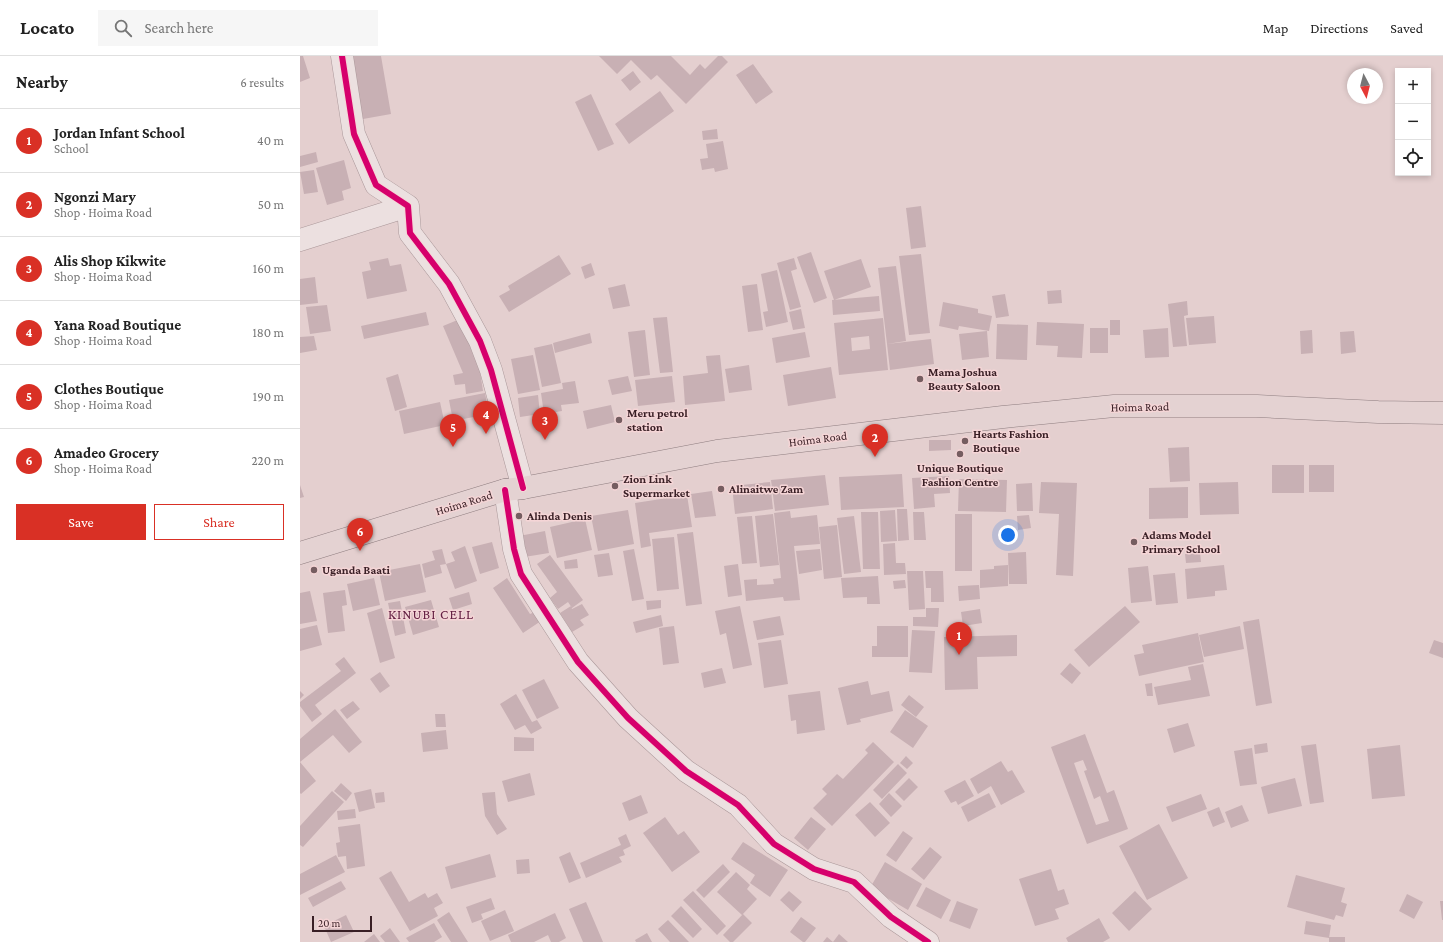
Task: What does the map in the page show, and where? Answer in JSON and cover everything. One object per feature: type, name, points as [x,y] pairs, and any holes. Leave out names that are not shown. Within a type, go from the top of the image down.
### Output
[{"type":"main road","name":"Hoima Road","points":[[300,553],[514,489],[718,451],[1002,417],[1114,406],[1257,406],[1378,412],[1443,413]]},
{"type":"street","points":[[342,56],[354,134],[376,185],[408,206]]},
{"type":"street","points":[[300,240],[408,206]]},
{"type":"street","points":[[408,206],[410,233],[449,284],[480,341],[491,370],[514,489],[514,549],[521,574],[578,662],[628,718],[686,771],[738,805],[774,844],[814,869],[854,882],[891,917],[928,942]]},
{"type":"building","points":[[300,56],[303,56],[310,78],[300,82]]},
{"type":"building","points":[[352,56],[381,56],[391,114],[363,119]]},
{"type":"building","points":[[599,56],[671,56],[690,75],[700,64],[705,69],[718,56],[722,56],[728,62],[686,104],[657,75],[651,80],[631,60],[617,74]]},
{"type":"building","points":[[753,64],[773,92],[756,104],[736,75]]},
{"type":"building","points":[[633,71],[641,82],[630,91],[621,80]]},
{"type":"building","points":[[660,91],[674,111],[629,144],[615,124]]},
{"type":"building","points":[[591,94],[614,144],[598,151],[575,102]]},
{"type":"building","points":[[717,129],[718,139],[703,140],[702,131]]},
{"type":"building","points":[[723,141],[728,169],[715,172],[714,168],[702,170],[700,159],[708,158],[706,144]]},
{"type":"building","points":[[316,152],[318,162],[300,167],[300,156]]},
{"type":"building","points":[[344,160],[351,188],[342,191],[344,200],[327,205],[316,168]]},
{"type":"building","points":[[314,170],[318,192],[304,194],[300,172]]},
{"type":"building","points":[[921,206],[926,247],[911,249],[906,208]]},
{"type":"building","points":[[811,252],[827,298],[814,303],[797,257]]},
{"type":"building","points":[[921,254],[930,333],[909,335],[899,256]]},
{"type":"building","points":[[559,255],[571,274],[509,312],[499,296],[510,290],[508,286]]},
{"type":"building","points":[[388,258],[390,266],[401,264],[407,291],[367,299],[362,272],[371,270],[369,262]]},
{"type":"building","points":[[794,258],[797,269],[791,271],[801,307],[790,310],[777,263]]},
{"type":"building","points":[[861,259],[871,287],[834,300],[824,271]]},
{"type":"building","points":[[591,263],[595,275],[585,279],[581,267]]},
{"type":"building","points":[[896,266],[906,341],[887,344],[878,268]]},
{"type":"building","points":[[777,270],[788,322],[766,327],[763,312],[768,311],[761,274]]},
{"type":"building","points":[[315,277],[318,303],[300,305],[300,279]]},
{"type":"building","points":[[625,284],[630,306],[613,309],[608,288]]},
{"type":"building","points":[[757,284],[763,330],[748,332],[742,286]]},
{"type":"building","points":[[1061,290],[1062,303],[1048,304],[1047,291]]},
{"type":"building","points":[[1005,294],[1009,316],[996,318],[992,296]]},
{"type":"building","points":[[879,296],[880,311],[833,315],[832,300]]},
{"type":"building","points":[[1187,301],[1188,315],[1184,316],[1187,346],[1173,347],[1168,304]]},
{"type":"building","points":[[943,302],[978,309],[978,313],[992,316],[989,331],[959,326],[958,330],[939,326]]},
{"type":"building","points":[[327,305],[331,331],[310,334],[306,307]]},
{"type":"building","points":[[801,309],[805,328],[793,330],[789,312]]},
{"type":"building","points":[[426,312],[429,325],[364,339],[361,326]]},
{"type":"building","points":[[1214,316],[1216,343],[1189,345],[1186,318]]},
{"type":"building","points":[[667,317],[673,372],[660,373],[653,318]]},
{"type":"building","points":[[883,318],[888,370],[839,375],[834,323]],"holes":[[[869,336],[870,349],[852,351],[851,338]]]},
{"type":"building","points":[[460,319],[480,371],[483,391],[466,394],[465,384],[455,385],[453,375],[463,373],[443,326]]},
{"type":"building","points":[[1110,320],[1120,320],[1120,335],[1110,335]]},
{"type":"building","points":[[1037,322],[1084,324],[1082,358],[1057,357],[1058,346],[1036,345]]},
{"type":"building","points":[[997,324],[1028,325],[1027,360],[996,359]]},
{"type":"building","points":[[1090,328],[1108,328],[1108,353],[1090,353]]},
{"type":"building","points":[[1168,328],[1169,357],[1145,358],[1143,330]]},
{"type":"building","points":[[645,330],[650,375],[634,377],[628,332]]},
{"type":"building","points":[[1312,330],[1313,353],[1301,354],[1300,331]]},
{"type":"building","points":[[987,331],[989,357],[962,360],[959,334]]},
{"type":"building","points":[[1354,331],[1356,352],[1341,354],[1340,332]]},
{"type":"building","points":[[805,332],[810,357],[776,363],[772,338]]},
{"type":"building","points":[[590,333],[592,343],[555,353],[553,343]]},
{"type":"building","points":[[314,336],[317,350],[300,353],[300,337]]},
{"type":"building","points":[[931,339],[934,364],[890,370],[887,344]]},
{"type":"building","points":[[552,344],[561,383],[542,387],[534,348]]},
{"type":"building","points":[[533,355],[540,390],[518,394],[511,359]]},
{"type":"building","points":[[720,355],[725,401],[685,405],[683,376],[708,373],[706,356]]},
{"type":"building","points":[[749,365],[752,390],[729,393],[725,369]]},
{"type":"building","points":[[831,367],[836,398],[788,406],[783,375]]},
{"type":"building","points":[[398,374],[407,407],[395,411],[386,378]]},
{"type":"building","points":[[628,376],[632,391],[612,395],[608,380]]},
{"type":"building","points":[[672,376],[675,402],[638,406],[635,380]]},
{"type":"building","points":[[575,381],[579,403],[561,405],[562,411],[544,414],[541,393],[563,389],[562,383]]},
{"type":"building","points":[[485,393],[489,414],[453,421],[449,400]]},
{"type":"building","points":[[538,395],[540,414],[520,417],[518,398]]},
{"type":"building","points":[[440,402],[445,425],[404,434],[399,411]]},
{"type":"building","points":[[611,405],[615,422],[587,429],[583,411]]},
{"type":"building","points":[[929,440],[951,440],[951,450],[929,451]]},
{"type":"building","points":[[1189,447],[1190,481],[1170,482],[1168,448]]},
{"type":"building","points":[[1272,465],[1304,465],[1304,493],[1272,493]]},
{"type":"building","points":[[1309,465],[1334,465],[1334,492],[1309,492]]},
{"type":"building","points":[[902,474],[904,507],[841,510],[839,477]]},
{"type":"building","points":[[825,475],[829,505],[775,511],[771,480]]},
{"type":"building","points":[[949,476],[950,493],[934,494],[935,507],[914,509],[912,478]]},
{"type":"building","points":[[959,479],[1007,480],[1006,512],[958,511]]},
{"type":"building","points":[[770,482],[773,509],[735,514],[732,486]]},
{"type":"building","points":[[1041,482],[1077,483],[1073,576],[1056,575],[1059,514],[1039,513]]},
{"type":"building","points":[[1238,482],[1239,514],[1200,515],[1199,483]]},
{"type":"building","points":[[1032,483],[1033,511],[1017,511],[1016,484]]},
{"type":"building","points":[[300,485],[304,497],[300,498]]},
{"type":"building","points":[[1188,487],[1188,518],[1149,519],[1149,488]]},
{"type":"building","points":[[712,491],[716,516],[695,518],[691,494]]},
{"type":"building","points":[[687,495],[692,527],[649,533],[651,546],[641,548],[635,503]]},
{"type":"building","points":[[897,509],[907,509],[909,540],[898,541]]},
{"type":"building","points":[[628,510],[634,544],[598,551],[591,516]]},
{"type":"building","points":[[895,510],[897,541],[881,542],[880,511]]},
{"type":"building","points":[[790,511],[791,518],[817,515],[820,544],[794,546],[800,600],[784,601],[783,597],[746,601],[744,580],[757,579],[757,585],[774,584],[773,579],[781,578],[774,513]]},
{"type":"building","points":[[861,512],[878,512],[880,569],[863,569]]},
{"type":"building","points":[[913,512],[924,512],[926,540],[914,540]]},
{"type":"building","points":[[773,514],[779,565],[760,567],[755,516]]},
{"type":"building","points":[[955,514],[972,514],[972,571],[955,571]]},
{"type":"building","points":[[1029,515],[1031,528],[1018,530],[1017,516]]},
{"type":"building","points":[[752,516],[757,563],[742,564],[737,517]]},
{"type":"building","points":[[854,516],[861,572],[844,574],[837,518]]},
{"type":"building","points":[[585,519],[592,550],[557,558],[550,527]]},
{"type":"building","points":[[837,525],[842,577],[824,579],[819,527]]},
{"type":"building","points":[[545,531],[549,553],[518,558],[514,537]]},
{"type":"building","points":[[693,532],[702,604],[686,606],[677,534]]},
{"type":"building","points":[[674,537],[679,589],[657,591],[652,539]]},
{"type":"building","points":[[492,542],[499,568],[480,574],[472,547]]},
{"type":"building","points":[[895,543],[896,563],[905,563],[906,574],[884,575],[883,544]]},
{"type":"building","points":[[465,546],[477,581],[455,589],[446,564],[455,561],[451,552]]},
{"type":"building","points":[[442,549],[446,564],[440,565],[442,573],[425,578],[422,564],[435,560],[432,551]]},
{"type":"building","points":[[634,549],[644,599],[632,601],[623,551]]},
{"type":"building","points":[[820,549],[822,570],[799,574],[796,551]]},
{"type":"building","points":[[1026,552],[1027,584],[1009,584],[1008,553]]},
{"type":"building","points":[[1200,552],[1201,562],[1186,563],[1185,554]]},
{"type":"building","points":[[609,553],[613,575],[598,577],[594,555]]},
{"type":"building","points":[[550,555],[583,600],[572,608],[568,602],[558,609],[550,598],[557,592],[537,564]]},
{"type":"building","points":[[577,559],[578,568],[565,569],[564,561]]},
{"type":"building","points":[[420,564],[426,592],[385,601],[379,572]]},
{"type":"building","points":[[738,564],[742,595],[728,597],[724,566]]},
{"type":"building","points":[[1008,565],[1008,586],[980,588],[980,570],[994,569],[994,566]]},
{"type":"building","points":[[1224,565],[1227,590],[1215,591],[1215,596],[1187,599],[1185,569]]},
{"type":"building","points":[[1148,566],[1152,601],[1131,603],[1128,568]]},
{"type":"building","points":[[907,571],[923,571],[925,609],[909,610]]},
{"type":"building","points":[[925,571],[943,571],[944,602],[931,602],[931,588],[926,588]]},
{"type":"building","points":[[1175,573],[1178,603],[1156,605],[1153,575]]},
{"type":"building","points":[[878,576],[880,604],[867,604],[867,597],[843,598],[841,578]]},
{"type":"building","points":[[374,578],[380,605],[353,611],[347,584]]},
{"type":"building","points":[[507,578],[530,614],[535,612],[541,621],[523,633],[493,588]]},
{"type":"building","points":[[905,580],[906,588],[894,589],[893,581]]},
{"type":"building","points":[[979,585],[980,599],[959,601],[958,586]]},
{"type":"building","points":[[345,590],[347,605],[342,606],[345,631],[328,633],[323,593]]},
{"type":"building","points":[[310,591],[317,621],[300,624],[300,593]]},
{"type":"building","points":[[469,592],[472,604],[453,610],[449,598]]},
{"type":"building","points":[[431,600],[439,627],[413,635],[405,607]]},
{"type":"building","points":[[661,600],[661,608],[647,610],[646,601]]},
{"type":"building","points":[[400,601],[406,633],[395,636],[388,603]]},
{"type":"building","points":[[582,604],[589,615],[580,620],[584,625],[572,632],[560,613],[571,606],[572,609]]},
{"type":"building","points":[[740,606],[752,665],[733,669],[726,633],[720,635],[715,611]]},
{"type":"building","points":[[1125,606],[1140,622],[1089,667],[1074,650]]},
{"type":"building","points":[[382,608],[395,658],[380,663],[367,613]]},
{"type":"building","points":[[926,608],[939,608],[938,627],[913,626],[913,617],[926,617]]},
{"type":"building","points":[[980,609],[982,623],[963,626],[961,612]]},
{"type":"building","points":[[661,615],[663,626],[636,633],[633,622]]},
{"type":"building","points":[[780,616],[784,635],[757,640],[753,621]]},
{"type":"building","points":[[1259,619],[1272,703],[1256,706],[1243,622]]},
{"type":"building","points":[[317,625],[322,645],[300,651],[300,629]]},
{"type":"building","points":[[674,626],[679,663],[663,665],[659,628]]},
{"type":"building","points":[[877,626],[908,626],[908,657],[872,657],[872,646],[877,646]]},
{"type":"building","points":[[1240,626],[1244,649],[1204,657],[1199,635]]},
{"type":"building","points":[[912,630],[935,631],[932,673],[909,672]]},
{"type":"building","points":[[1198,633],[1204,662],[1139,676],[1134,655],[1144,653],[1142,645]]},
{"type":"building","points":[[1017,635],[1017,656],[977,657],[978,689],[945,690],[944,637]]},
{"type":"building","points":[[781,640],[788,684],[764,688],[758,643]]},
{"type":"building","points":[[1434,640],[1443,643],[1443,658],[1429,653]]},
{"type":"building","points":[[344,657],[356,673],[315,705],[322,714],[312,722],[300,706],[300,702],[341,671],[335,664]]},
{"type":"building","points":[[1070,663],[1081,673],[1072,684],[1060,674]]},
{"type":"building","points":[[1203,664],[1210,696],[1158,705],[1154,687],[1191,680],[1188,667]]},
{"type":"building","points":[[722,668],[726,683],[704,688],[701,673]]},
{"type":"building","points":[[380,672],[390,686],[380,693],[370,679]]},
{"type":"building","points":[[544,679],[559,708],[537,719],[522,690]]},
{"type":"building","points":[[868,681],[871,695],[889,691],[893,711],[860,719],[861,722],[847,725],[838,688]]},
{"type":"building","points":[[1152,683],[1153,696],[1147,696],[1145,684]]},
{"type":"building","points":[[300,691],[304,695],[300,699]]},
{"type":"building","points":[[820,691],[825,730],[797,734],[796,720],[791,721],[788,695]]},
{"type":"building","points":[[516,694],[532,722],[537,720],[542,728],[531,734],[525,725],[515,730],[500,704]]},
{"type":"building","points":[[909,695],[924,707],[916,717],[901,705]]},
{"type":"building","points":[[353,701],[360,709],[347,719],[340,710]]},
{"type":"building","points":[[335,709],[362,742],[349,753],[333,735],[300,762],[300,739]]},
{"type":"building","points":[[905,710],[928,726],[913,748],[890,732]]},
{"type":"building","points":[[435,714],[445,714],[446,727],[436,727]]},
{"type":"building","points":[[1188,723],[1195,746],[1174,753],[1167,729]]},
{"type":"building","points":[[446,730],[448,749],[423,752],[421,733]]},
{"type":"building","points":[[1085,734],[1107,793],[1114,790],[1128,829],[1087,844],[1051,747]],"holes":[[[1083,760],[1087,770],[1084,771],[1094,799],[1100,796],[1109,821],[1096,825],[1074,763]]]},
{"type":"building","points":[[514,737],[534,738],[534,751],[514,751]]},
{"type":"building","points":[[873,742],[894,762],[832,826],[813,808],[827,794],[822,789],[837,774],[843,779],[868,753],[865,750]]},
{"type":"building","points":[[1267,743],[1268,752],[1255,754],[1254,745]]},
{"type":"building","points":[[1316,744],[1324,802],[1310,804],[1301,746]]},
{"type":"building","points":[[1400,745],[1405,796],[1372,799],[1367,749]]},
{"type":"building","points":[[1252,748],[1257,784],[1240,786],[1234,751]]},
{"type":"building","points":[[906,756],[913,763],[907,769],[900,763]]},
{"type":"building","points":[[1001,761],[1008,772],[1012,770],[1025,792],[1001,805],[991,786],[978,794],[970,779]]},
{"type":"building","points":[[300,762],[316,781],[301,794],[300,793]]},
{"type":"building","points":[[898,764],[907,773],[882,799],[873,790]]},
{"type":"building","points":[[530,773],[535,795],[508,802],[502,781]]},
{"type":"building","points":[[909,778],[918,787],[904,801],[895,792]]},
{"type":"building","points":[[1295,778],[1302,806],[1268,814],[1261,787]]},
{"type":"building","points":[[965,780],[974,796],[958,805],[956,801],[951,803],[944,791]]},
{"type":"building","points":[[341,783],[352,793],[346,801],[334,791]]},
{"type":"building","points":[[371,789],[375,808],[359,812],[354,793]]},
{"type":"building","points":[[332,791],[344,802],[303,847],[300,845],[300,826]]},
{"type":"building","points":[[384,792],[385,802],[376,803],[375,793]]},
{"type":"building","points":[[495,792],[497,814],[507,829],[497,835],[485,816],[482,793]]},
{"type":"building","points":[[889,793],[902,806],[891,817],[879,804]]},
{"type":"building","points":[[989,793],[996,807],[968,822],[961,807]]},
{"type":"building","points":[[1201,794],[1207,809],[1172,822],[1166,807]]},
{"type":"building","points":[[641,795],[648,813],[629,821],[622,803]]},
{"type":"building","points":[[870,802],[890,823],[875,837],[855,815]]},
{"type":"building","points":[[1242,805],[1249,821],[1231,828],[1225,812]]},
{"type":"building","points":[[1219,807],[1225,822],[1213,827],[1207,812]]},
{"type":"building","points":[[355,809],[356,818],[338,820],[337,811]]},
{"type":"building","points":[[665,817],[678,835],[684,831],[700,852],[672,872],[643,833]]},
{"type":"building","points":[[811,817],[826,829],[808,850],[794,838]]},
{"type":"building","points":[[360,824],[365,866],[347,869],[346,856],[338,857],[336,843],[340,842],[338,827]]},
{"type":"building","points":[[1159,824],[1188,878],[1147,900],[1119,846]]},
{"type":"building","points":[[903,831],[913,838],[896,862],[886,855]]},
{"type":"building","points":[[626,834],[631,846],[623,850],[625,855],[619,857],[622,862],[586,878],[580,863],[621,845],[618,838]]},
{"type":"building","points":[[743,842],[788,870],[770,897],[750,883],[755,875],[731,859]]},
{"type":"building","points":[[930,847],[942,857],[924,880],[911,869]]},
{"type":"building","points":[[570,852],[581,878],[569,883],[559,857]]},
{"type":"building","points":[[490,854],[496,877],[451,889],[445,867]]},
{"type":"building","points":[[336,855],[345,872],[300,895],[300,874]]},
{"type":"building","points":[[529,859],[530,873],[517,874],[516,860]]},
{"type":"building","points":[[885,862],[922,884],[908,910],[870,888]]},
{"type":"building","points":[[723,864],[730,872],[704,898],[696,890]]},
{"type":"building","points":[[1051,869],[1058,891],[1064,889],[1069,904],[1055,909],[1059,919],[1035,926],[1019,879]]},
{"type":"building","points":[[391,871],[409,902],[425,893],[428,898],[437,893],[443,903],[434,908],[438,916],[410,931],[379,878]]},
{"type":"building","points":[[736,872],[750,885],[747,889],[757,899],[742,915],[717,892]]},
{"type":"building","points":[[1296,875],[1345,888],[1341,902],[1347,904],[1343,917],[1336,915],[1334,920],[1287,907]]},
{"type":"building","points":[[341,881],[346,889],[313,907],[308,898]]},
{"type":"building","points":[[926,887],[951,900],[941,919],[916,906]]},
{"type":"building","points":[[693,891],[726,926],[717,935],[683,900]]},
{"type":"building","points":[[789,891],[802,902],[793,912],[780,900]]},
{"type":"building","points":[[1135,891],[1152,909],[1129,931],[1112,913]]},
{"type":"building","points":[[1407,894],[1423,902],[1414,919],[1399,911]]},
{"type":"building","points":[[491,898],[495,909],[481,914],[483,919],[472,923],[466,907]]},
{"type":"building","points":[[957,901],[978,909],[970,929],[949,921]]},
{"type":"building","points":[[1440,901],[1443,901],[1443,920],[1442,920]]},
{"type":"building","points":[[586,902],[603,942],[583,942],[569,909]]},
{"type":"building","points":[[681,906],[702,929],[693,938],[671,916]]},
{"type":"building","points":[[505,910],[514,931],[490,941],[481,921]]},
{"type":"building","points":[[449,912],[468,942],[451,942],[437,920]]},
{"type":"building","points":[[555,913],[566,938],[559,942],[551,942],[548,935],[534,942],[511,942],[508,935]]},
{"type":"building","points":[[743,914],[752,923],[733,942],[730,942],[723,935]]},
{"type":"building","points":[[346,915],[354,932],[331,942],[324,926]]},
{"type":"building","points":[[801,917],[816,928],[805,942],[790,932]]},
{"type":"building","points":[[1099,918],[1110,938],[1103,942],[1068,942],[1066,938]]},
{"type":"building","points":[[668,920],[689,942],[670,942],[658,929]]},
{"type":"building","points":[[1306,921],[1331,925],[1329,938],[1304,934]]},
{"type":"building","points":[[434,923],[442,937],[434,942],[409,942],[406,938]]},
{"type":"building","points":[[390,928],[400,942],[385,942],[380,936]]},
{"type":"building","points":[[647,933],[652,942],[636,942],[635,940]]},
{"type":"building","points":[[374,934],[380,942],[364,942]]},
{"type":"building","points":[[839,934],[848,942],[833,942]]},
{"type":"building","points":[[827,937],[833,942],[823,942]]},
{"type":"building","points":[[1329,937],[1345,937],[1345,942],[1329,942]]},
{"type":"cycle path","points":[[342,56],[354,134],[376,185],[408,206],[410,233],[449,284],[480,341],[491,370],[523,488]]},
{"type":"cycle path","points":[[505,490],[514,549],[521,574],[578,662],[628,718],[686,771],[738,805],[774,844],[814,869],[854,882],[891,917],[928,942]]},
{"type":"place","name":"Mama Joshua Beauty Saloon","points":[[920,379]]},
{"type":"place","name":"Meru petrol station","points":[[619,420]]},
{"type":"place","name":"Yana Road Boutique","points":[[486,434]]},
{"type":"place","name":"Alis Shop Kikwite","points":[[545,440]]},
{"type":"place","name":"Hearts Fashion Boutique","points":[[965,441]]},
{"type":"place","name":"Clothes Boutique","points":[[453,447]]},
{"type":"place","name":"Unique Boutique Fashion Centre","points":[[960,454]]},
{"type":"place","name":"Ngonzi Mary","points":[[875,457]]},
{"type":"place","name":"Zion Link Supermarket","points":[[615,486]]},
{"type":"place","name":"Alinaitwe Zam","points":[[721,489]]},
{"type":"place","name":"Alinda Denis","points":[[519,516]]},
{"type":"place","name":"Adams Model Primary School","points":[[1134,542]]},
{"type":"place","name":"Amadeo Grocery","points":[[360,551]]},
{"type":"place","name":"Uganda Baati","points":[[314,570]]},
{"type":"place","name":"Jordan Infant School","points":[[959,655]]},
{"type":"district","name":"KINUBI CELL","points":[[431,614]]}]
